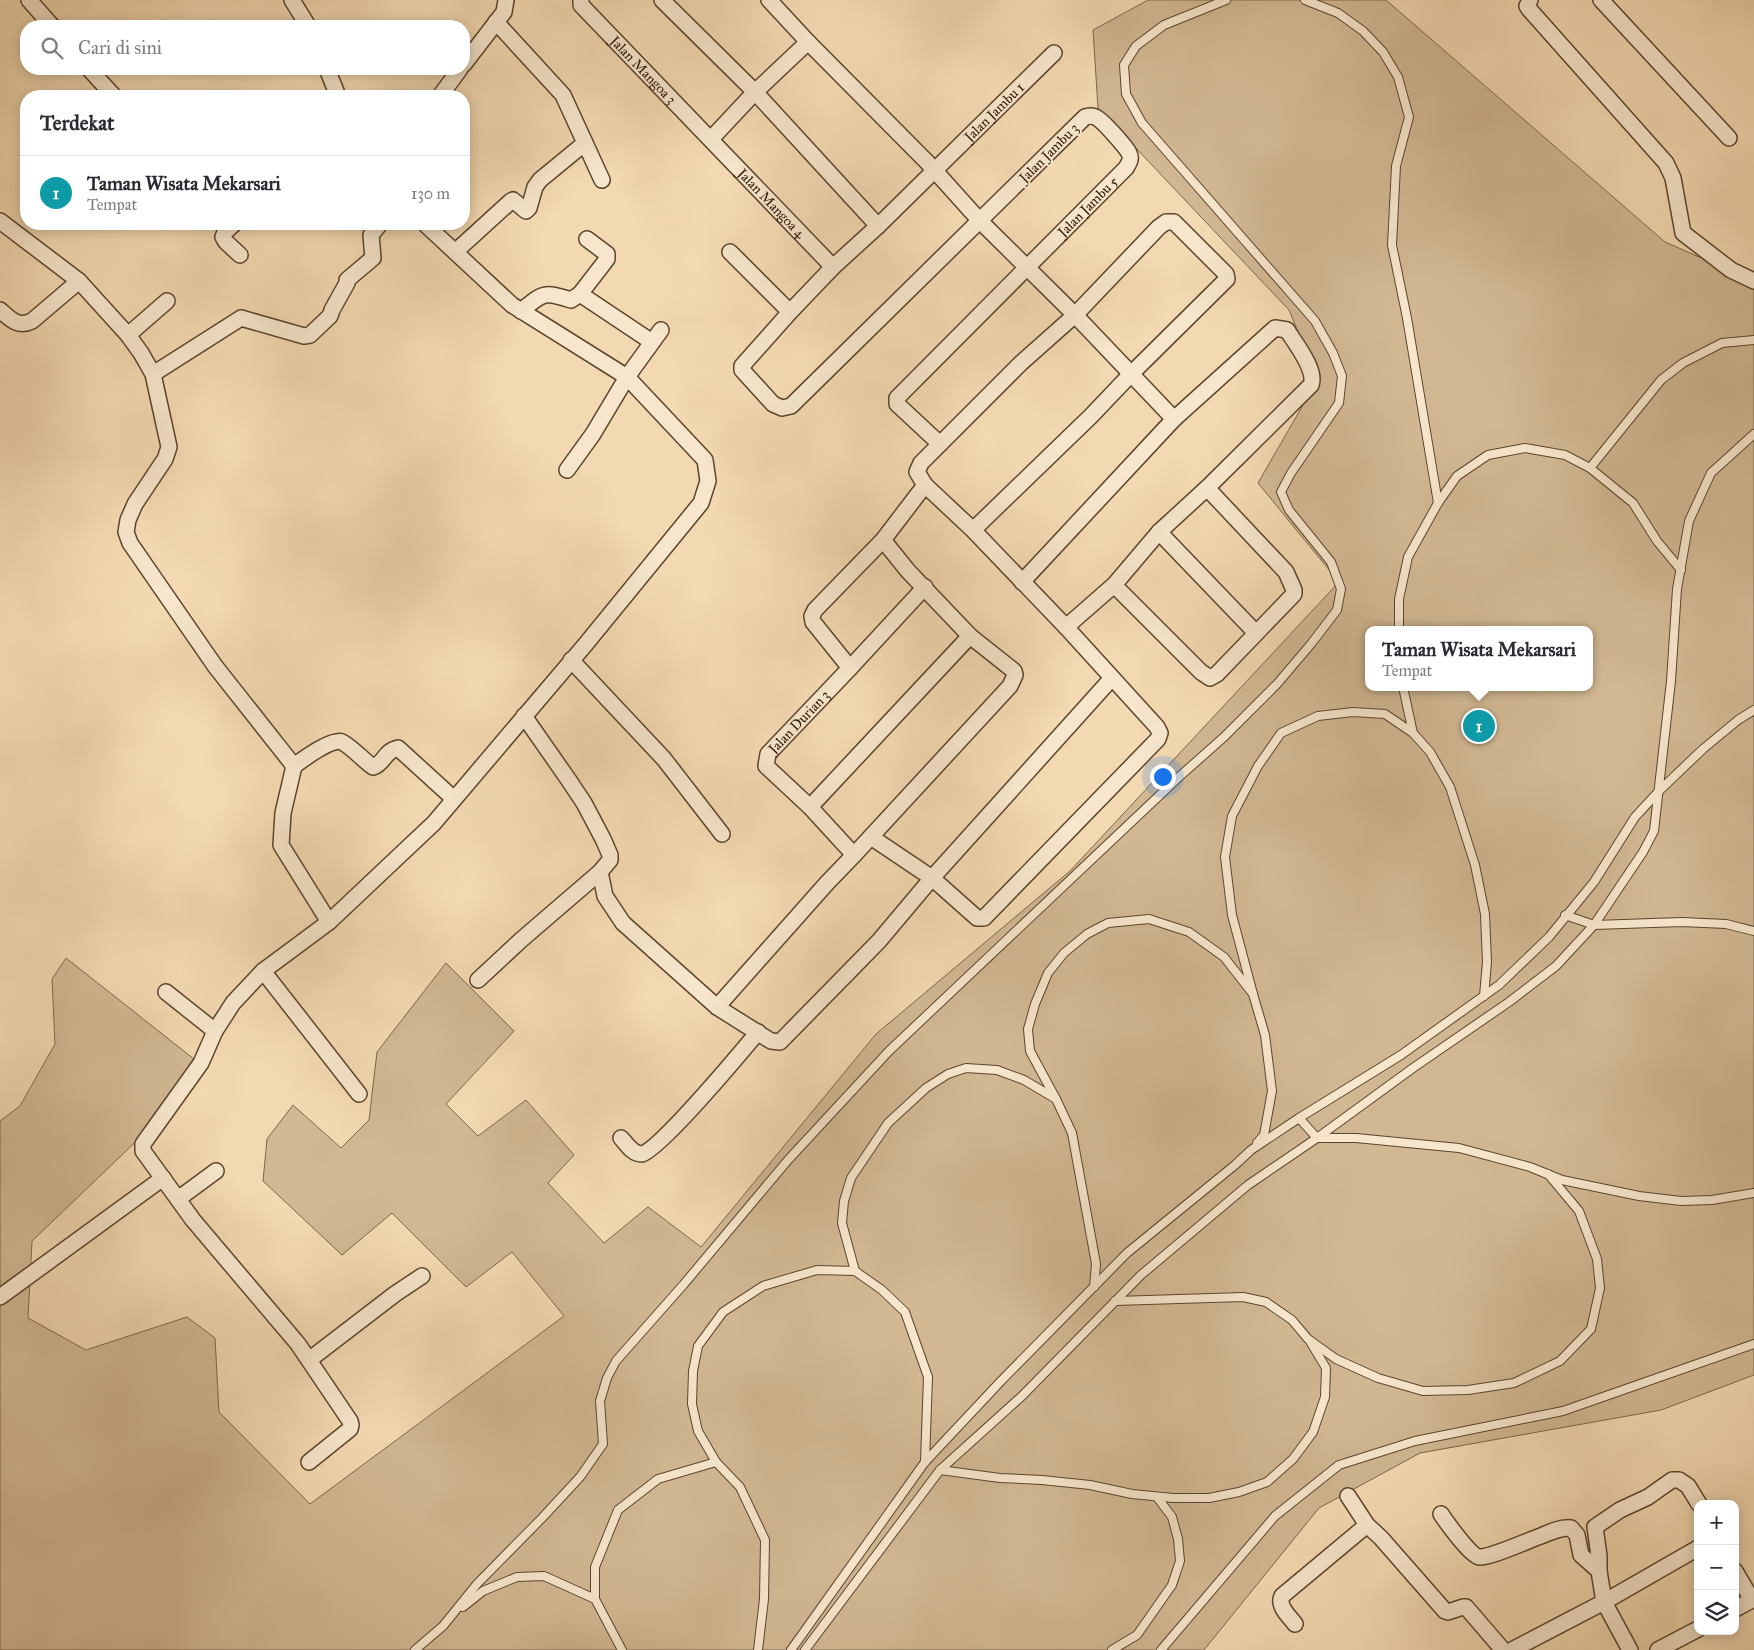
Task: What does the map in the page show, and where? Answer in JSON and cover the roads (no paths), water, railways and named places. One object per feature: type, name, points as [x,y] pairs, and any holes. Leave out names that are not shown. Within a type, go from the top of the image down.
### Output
[{"type":"street","points":[[30,0],[47,20]]},
{"type":"street","points":[[292,0],[304,20]]},
{"type":"street","points":[[470,56],[504,12],[506,0]]},
{"type":"street","name":"Jalan Mangoa 3","points":[[581,0],[580,5],[711,139]]},
{"type":"street","points":[[662,0],[755,92],[878,226]]},
{"type":"street","points":[[769,0],[935,171],[980,221],[1075,315],[1174,419]]},
{"type":"street","points":[[1530,0],[1528,9],[1666,163],[1673,178],[1682,233],[1731,270],[1754,281]]},
{"type":"street","points":[[1601,0],[1729,138]]},
{"type":"street","points":[[496,22],[563,95],[602,180]]},
{"type":"street","points":[[711,139],[755,92],[808,42]]},
{"type":"street","name":"Jalan Jambu 1","points":[[980,221],[791,406],[782,408],[773,404],[741,368],[744,362],[833,267],[935,171],[1054,53]]},
{"type":"street","points":[[94,75],[108,90]]},
{"type":"street","points":[[329,75],[336,90]]},
{"type":"street","points":[[444,90],[456,75]]},
{"type":"street","name":"Jalan Jambu 3","points":[[980,221],[1085,118],[1096,117],[1120,142]]},
{"type":"street","name":"Jalan Mangoa 4","points":[[711,139],[833,267]]},
{"type":"street","name":"Jalan Jambu 5","points":[[1028,268],[1126,168],[1130,160],[1129,153],[1120,142]]},
{"type":"street","points":[[455,252],[511,201],[513,200],[526,211],[529,208],[535,187],[540,180],[585,143]]},
{"type":"street","points":[[0,221],[79,281],[128,335],[153,374],[168,447],[165,459],[135,504],[128,520],[126,532],[130,543],[215,666],[294,766]]},
{"type":"street","points":[[871,837],[932,878],[977,918],[984,918],[1158,739],[1160,733],[1158,727],[973,530],[925,485],[918,472],[921,463],[1022,363],[1075,315],[1159,227],[1166,222],[1174,222],[1226,274],[1227,279],[1091,416],[973,530]]},
{"type":"street","points":[[227,230],[224,237],[226,242],[240,256]]},
{"type":"street","points":[[153,374],[241,318],[304,336],[310,335],[330,316],[347,280],[373,258],[371,235],[375,230]]},
{"type":"street","points":[[309,1462],[350,1429],[350,1421],[298,1344],[178,1199],[143,1151],[143,1144],[201,1063],[215,1031],[233,1003],[263,971],[329,922],[434,823],[701,503],[708,481],[705,460],[627,377],[521,311],[431,230]]},
{"type":"street","points":[[521,311],[542,295],[547,294],[571,300],[580,294],[607,259],[606,254],[588,239]]},
{"type":"street","points":[[730,252],[790,312]]},
{"type":"street","points":[[940,444],[897,404],[897,398],[1028,268]]},
{"type":"street","points":[[0,310],[16,324],[25,324],[32,321],[79,281]]},
{"type":"street","points":[[567,470],[606,414],[627,377],[656,336],[580,294]]},
{"type":"street","points":[[128,335],[167,301]]},
{"type":"street","points":[[1022,582],[1174,419],[1274,328],[1286,330],[1312,371],[1313,380],[1311,385],[1207,488],[1159,532],[1114,584],[1066,627]]},
{"type":"street","points":[[850,668],[813,622],[812,616],[815,610],[883,540],[925,485]]},
{"type":"street","points":[[1114,584],[1201,672],[1210,678],[1217,674],[1294,594],[1294,590],[1286,572],[1207,488]]},
{"type":"street","points":[[1159,532],[1256,633]]},
{"type":"street","points":[[717,1007],[827,883],[1010,686],[1016,675],[1014,671],[970,636],[908,571],[883,540]]},
{"type":"street","name":"Jalan Durian 3","points":[[854,855],[810,807],[766,766],[766,759],[768,754],[925,587]]},
{"type":"street","points":[[810,807],[970,636]]},
{"type":"street","points":[[571,660],[664,759],[722,834]]},
{"type":"street","points":[[600,872],[605,896],[623,923],[717,1007],[774,1042],[782,1040],[879,942],[932,878],[1112,678]]},
{"type":"street","points":[[478,980],[600,872],[607,865],[610,855],[584,803],[524,716]]},
{"type":"street","points":[[329,922],[280,845],[283,813],[294,766],[310,754],[334,741],[342,742],[373,767],[378,765],[385,754],[398,748],[454,799]]},
{"type":"street","points":[[263,971],[359,1094]]},
{"type":"street","points":[[166,992],[215,1031]]},
{"type":"street","points":[[621,1138],[634,1152],[640,1154],[647,1153],[690,1110],[758,1032]]},
{"type":"street","points":[[178,1199],[216,1171]]},
{"type":"street","points":[[0,1298],[163,1178]]},
{"type":"street","points":[[309,1360],[395,1294],[422,1276]]},
{"type":"street","points":[[1630,1650],[1604,1602],[1599,1571],[1596,1526],[1620,1510],[1648,1497],[1672,1480],[1679,1480],[1688,1486],[1697,1500]]},
{"type":"street","points":[[1348,1496],[1367,1525],[1381,1538],[1445,1611],[1448,1612],[1466,1607],[1503,1650]]},
{"type":"street","points":[[1441,1514],[1462,1542],[1480,1557],[1552,1532],[1571,1528],[1577,1535],[1581,1555],[1591,1566],[1599,1571]]},
{"type":"street","points":[[1295,1624],[1281,1604],[1282,1596],[1367,1525]]},
{"type":"street","points":[[1512,1650],[1604,1602],[1694,1550]]},
{"type":"street","points":[[1739,1578],[1752,1600],[1739,1607]]},
{"type":"street","points":[[1658,1650],[1694,1631]]},
{"type":"lane","points":[[415,1650],[443,1626],[477,1584],[580,1477],[603,1444],[600,1401],[607,1378],[616,1361],[684,1284],[788,1160],[889,1051],[1180,776],[1224,737],[1277,684],[1337,610],[1341,589],[1332,562],[1289,510],[1281,492],[1291,473],[1339,403],[1342,376],[1333,352],[1315,320],[1142,123],[1126,94],[1124,65],[1136,46],[1164,25],[1226,0]]},
{"type":"lane","points":[[1305,0],[1338,13],[1363,31],[1383,52],[1398,77],[1409,117],[1396,166],[1392,245],[1407,318],[1438,503]]},
{"type":"lane","points":[[1590,468],[1661,380],[1682,363],[1722,343],[1754,340]]},
{"type":"lane","points":[[805,1650],[940,1470],[1022,1396],[1142,1275],[1248,1185],[1318,1138],[1556,966],[1594,925],[1643,852],[1654,830],[1671,681],[1677,588],[1689,521],[1711,473],[1754,434]]},
{"type":"lane","points":[[1399,626],[1399,599],[1408,558],[1438,503],[1457,476],[1488,456],[1524,448],[1565,455],[1590,468],[1632,503],[1681,570]]},
{"type":"lane","points":[[1404,691],[1412,733]]},
{"type":"lane","points":[[1251,1150],[1401,1055],[1499,986],[1549,937],[1565,915],[1594,882],[1635,818],[1660,790],[1703,749],[1738,720],[1754,710]]},
{"type":"lane","points":[[792,1650],[925,1462],[1001,1381],[1127,1253],[1235,1165],[1264,1135],[1272,1091],[1265,1035],[1232,915],[1225,857],[1232,816],[1258,766],[1281,733],[1318,716],[1353,712],[1385,714],[1412,733],[1430,752],[1450,787],[1475,865],[1485,914],[1487,962],[1484,996]]},
{"type":"lane","points":[[1565,915],[1594,925],[1691,922],[1726,924],[1754,931]]},
{"type":"lane","points":[[1094,1287],[1096,1264],[1072,1133],[1030,1051],[1028,1029],[1034,1004],[1048,973],[1064,953],[1087,934],[1108,923],[1148,919],[1189,932],[1224,956],[1253,994]]},
{"type":"lane","points":[[855,1271],[842,1223],[844,1202],[851,1178],[888,1123],[926,1088],[948,1074],[966,1068],[997,1070],[1024,1080],[1056,1099]]},
{"type":"lane","points":[[1299,1118],[1318,1138],[1356,1138],[1459,1148],[1530,1167],[1562,1180],[1606,1190],[1681,1200],[1712,1200],[1754,1194]]},
{"type":"lane","points":[[1308,1339],[1336,1359],[1378,1378],[1423,1391],[1468,1390],[1514,1383],[1560,1361],[1590,1329],[1600,1288],[1597,1258],[1580,1210],[1548,1174]]},
{"type":"lane","points":[[758,1650],[764,1599],[765,1540],[740,1486],[716,1462],[698,1431],[692,1404],[693,1371],[698,1346],[723,1312],[763,1286],[817,1270],[855,1271],[882,1290],[905,1312],[928,1377],[925,1462]]},
{"type":"lane","points":[[940,1470],[1000,1478],[1090,1485],[1132,1494],[1173,1498],[1209,1498],[1239,1492],[1267,1482],[1293,1460],[1313,1432],[1325,1397],[1326,1368],[1308,1339],[1292,1320],[1266,1302],[1250,1299],[1213,1297],[1115,1301]]},
{"type":"lane","points":[[1161,1650],[1275,1516],[1339,1465],[1415,1442],[1563,1411],[1754,1344]]},
{"type":"lane","points":[[622,1650],[595,1599],[595,1567],[618,1510],[658,1479],[716,1462]]},
{"type":"lane","points":[[1112,1650],[1137,1635],[1172,1585],[1180,1561],[1178,1539],[1172,1517],[1157,1496]]},
{"type":"lane","points":[[423,1650],[457,1611],[483,1591],[518,1577],[544,1576],[595,1599]]},
{"type":"place","name":"Taman Wisata Mekarsari","points":[[1479,726]]}]
